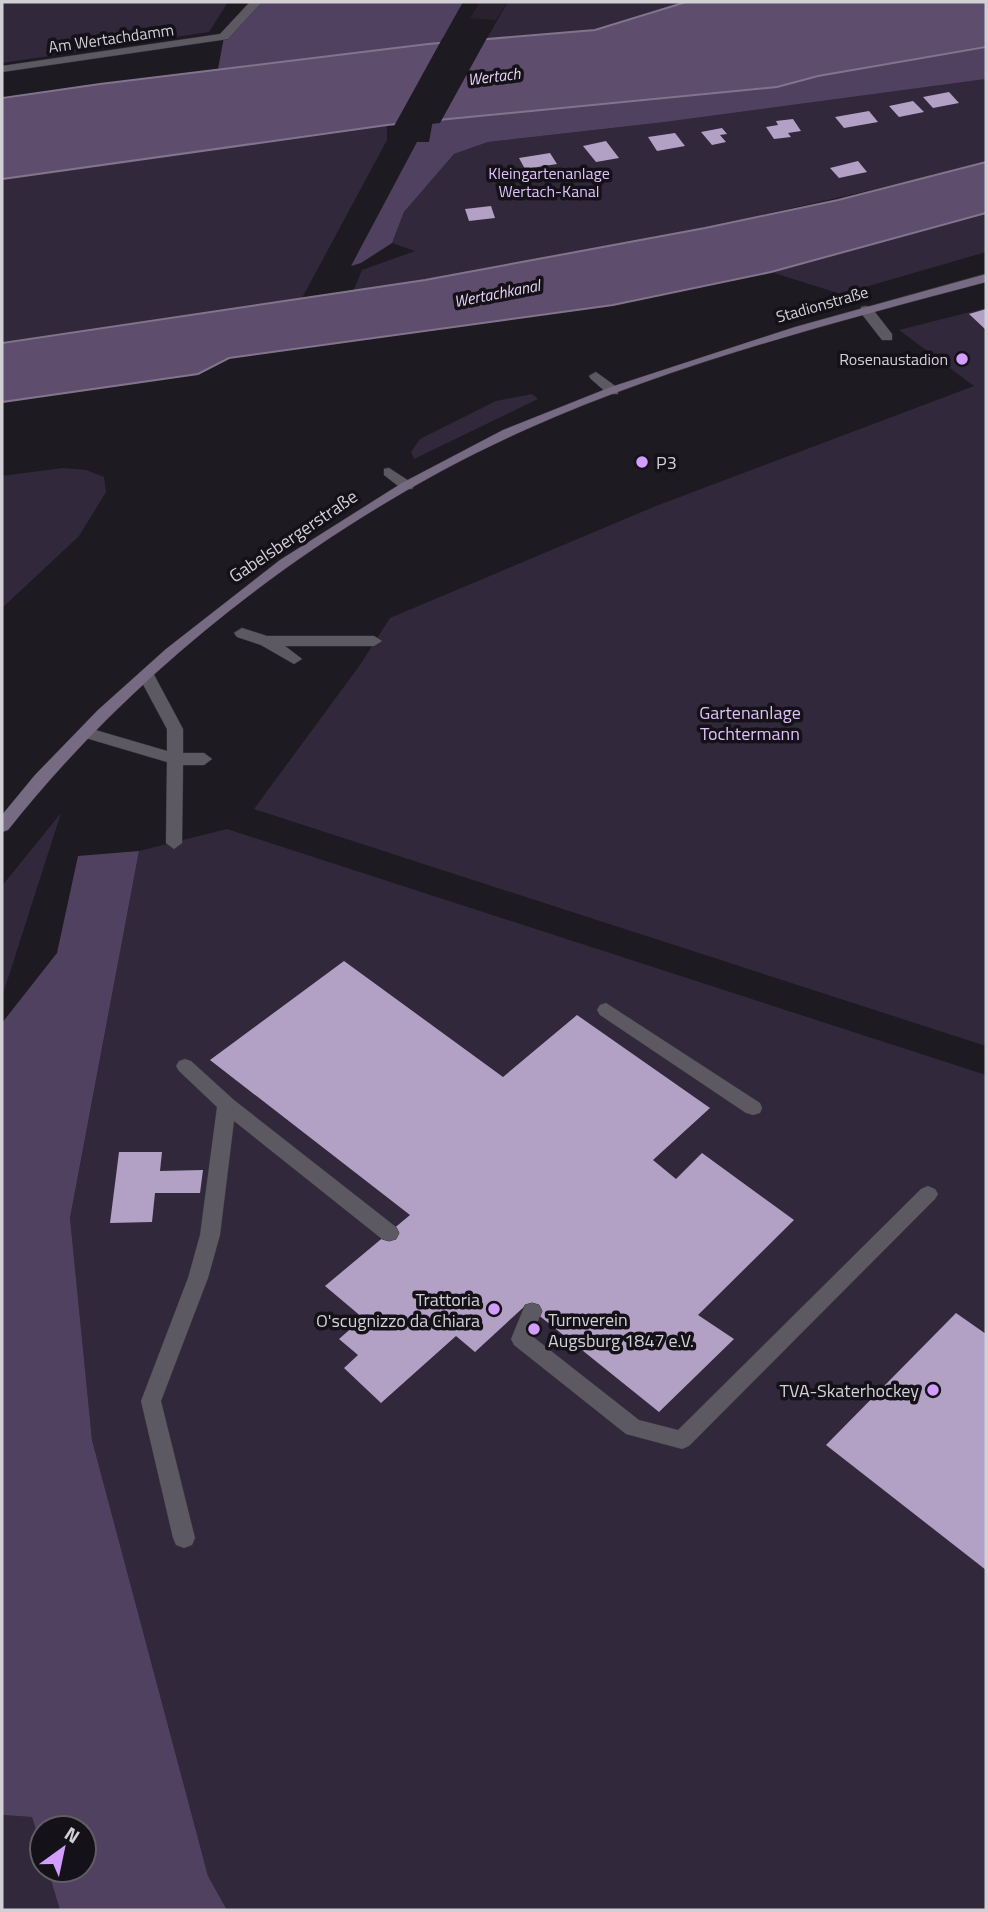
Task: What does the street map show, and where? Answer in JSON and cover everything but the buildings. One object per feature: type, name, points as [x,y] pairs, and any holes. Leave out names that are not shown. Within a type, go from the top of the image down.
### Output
[{"type":"street","name":"Am Wertachdamm","points":[[2,69],[224,37],[256,2]]},
{"type":"street","name":"Stadionstraße","points":[[669,370],[802,327],[986,278]]},
{"type":"street","points":[[866,310],[887,337]]},
{"type":"street","name":"Gabelsbergerstraße","points":[[2,826],[20,802],[85,732],[146,675],[239,596],[322,536],[495,439],[669,370]]},
{"type":"street","points":[[596,376],[613,391]]},
{"type":"street","points":[[389,472],[407,486]]},
{"type":"street","points":[[242,633],[266,641],[294,659]]},
{"type":"street","points":[[266,641],[374,641]]},
{"type":"street","points":[[146,675],[175,729],[174,843]]},
{"type":"street","points":[[85,732],[175,759],[204,759]]},
{"type":"street","points":[[606,1010],[753,1108]]},
{"type":"street","points":[[185,1066],[227,1105],[389,1233]]},
{"type":"street","points":[[184,1538],[151,1401],[198,1278],[210,1235],[227,1105]]},
{"type":"street","points":[[533,1311],[522,1339],[633,1428],[682,1440],[928,1194]]},
{"type":"shaded area","points":[[257,2],[463,2],[440,43],[218,69],[224,37]]},
{"type":"shaded area","points":[[480,2],[508,2],[496,20],[470,18]]},
{"type":"shaded area","points":[[986,47],[986,79],[665,122],[488,142],[454,154],[404,212],[392,243],[361,263],[351,266],[417,142],[429,142],[433,120],[777,87],[818,76]]},
{"type":"shaded area","points":[[139,851],[70,1218],[92,1440],[208,1876],[227,1910],[60,1910],[52,1884],[98,1884],[98,1814],[2,1815],[2,1023],[57,953],[78,856]]},
{"type":"green space","points":[[2,2],[228,2],[209,32],[2,63]]},
{"type":"green space","points":[[508,2],[686,2],[595,30],[486,40]]},
{"type":"green space","name":"Kleingartenanlage Wertach-Kanal","points":[[986,79],[986,162],[671,234],[353,292],[362,270],[415,251],[392,243],[404,212],[454,154],[488,142],[665,122]]},
{"type":"green space","points":[[387,125],[387,140],[302,298],[2,343],[2,179]]},
{"type":"green space","points":[[986,213],[986,252],[841,294],[771,272]]},
{"type":"green space","name":"Gartenanlage Tochtermann","points":[[986,308],[986,1046],[254,809],[360,665],[390,618],[656,506],[974,386],[899,330]]},
{"type":"green space","points":[[532,394],[538,399],[414,459],[411,452],[420,439],[496,401]]},
{"type":"green space","points":[[63,468],[86,470],[104,477],[106,492],[79,536],[2,608],[2,476]]},
{"type":"green space","points":[[61,813],[2,997],[2,886]]},
{"type":"green space","name":"Turnverein Augsburg 1847 e.V.","points":[[227,829],[986,1075],[986,1910],[227,1910],[208,1876],[92,1440],[70,1218],[139,851]]},
{"type":"green space","points":[[2,1815],[28,1817],[28,1884],[52,1884],[60,1910],[2,1910]]},
{"type":"water","name":"Wertach","points":[[686,2],[986,2],[986,47],[818,76],[777,87],[387,125],[2,179],[2,98],[428,44],[595,30]]},
{"type":"water","name":"Wertachkanal","points":[[986,162],[986,213],[771,272],[613,305],[229,358],[198,374],[2,402],[2,343],[425,280],[705,228],[838,200]]},
{"type":"pier","points":[[488,36],[440,123],[393,128],[442,39]]},
{"type":"place","name":"Rosenaustadion","points":[[962,359]]},
{"type":"place","name":"P3","points":[[642,462]]},
{"type":"place","name":"Trattoria O'scugnizzo da Chiara","points":[[494,1309]]},
{"type":"place","name":"Turnverein Augsburg 1847 e.V.","points":[[534,1329]]},
{"type":"place","name":"TVA-Skaterhockey","points":[[933,1390]]}]
